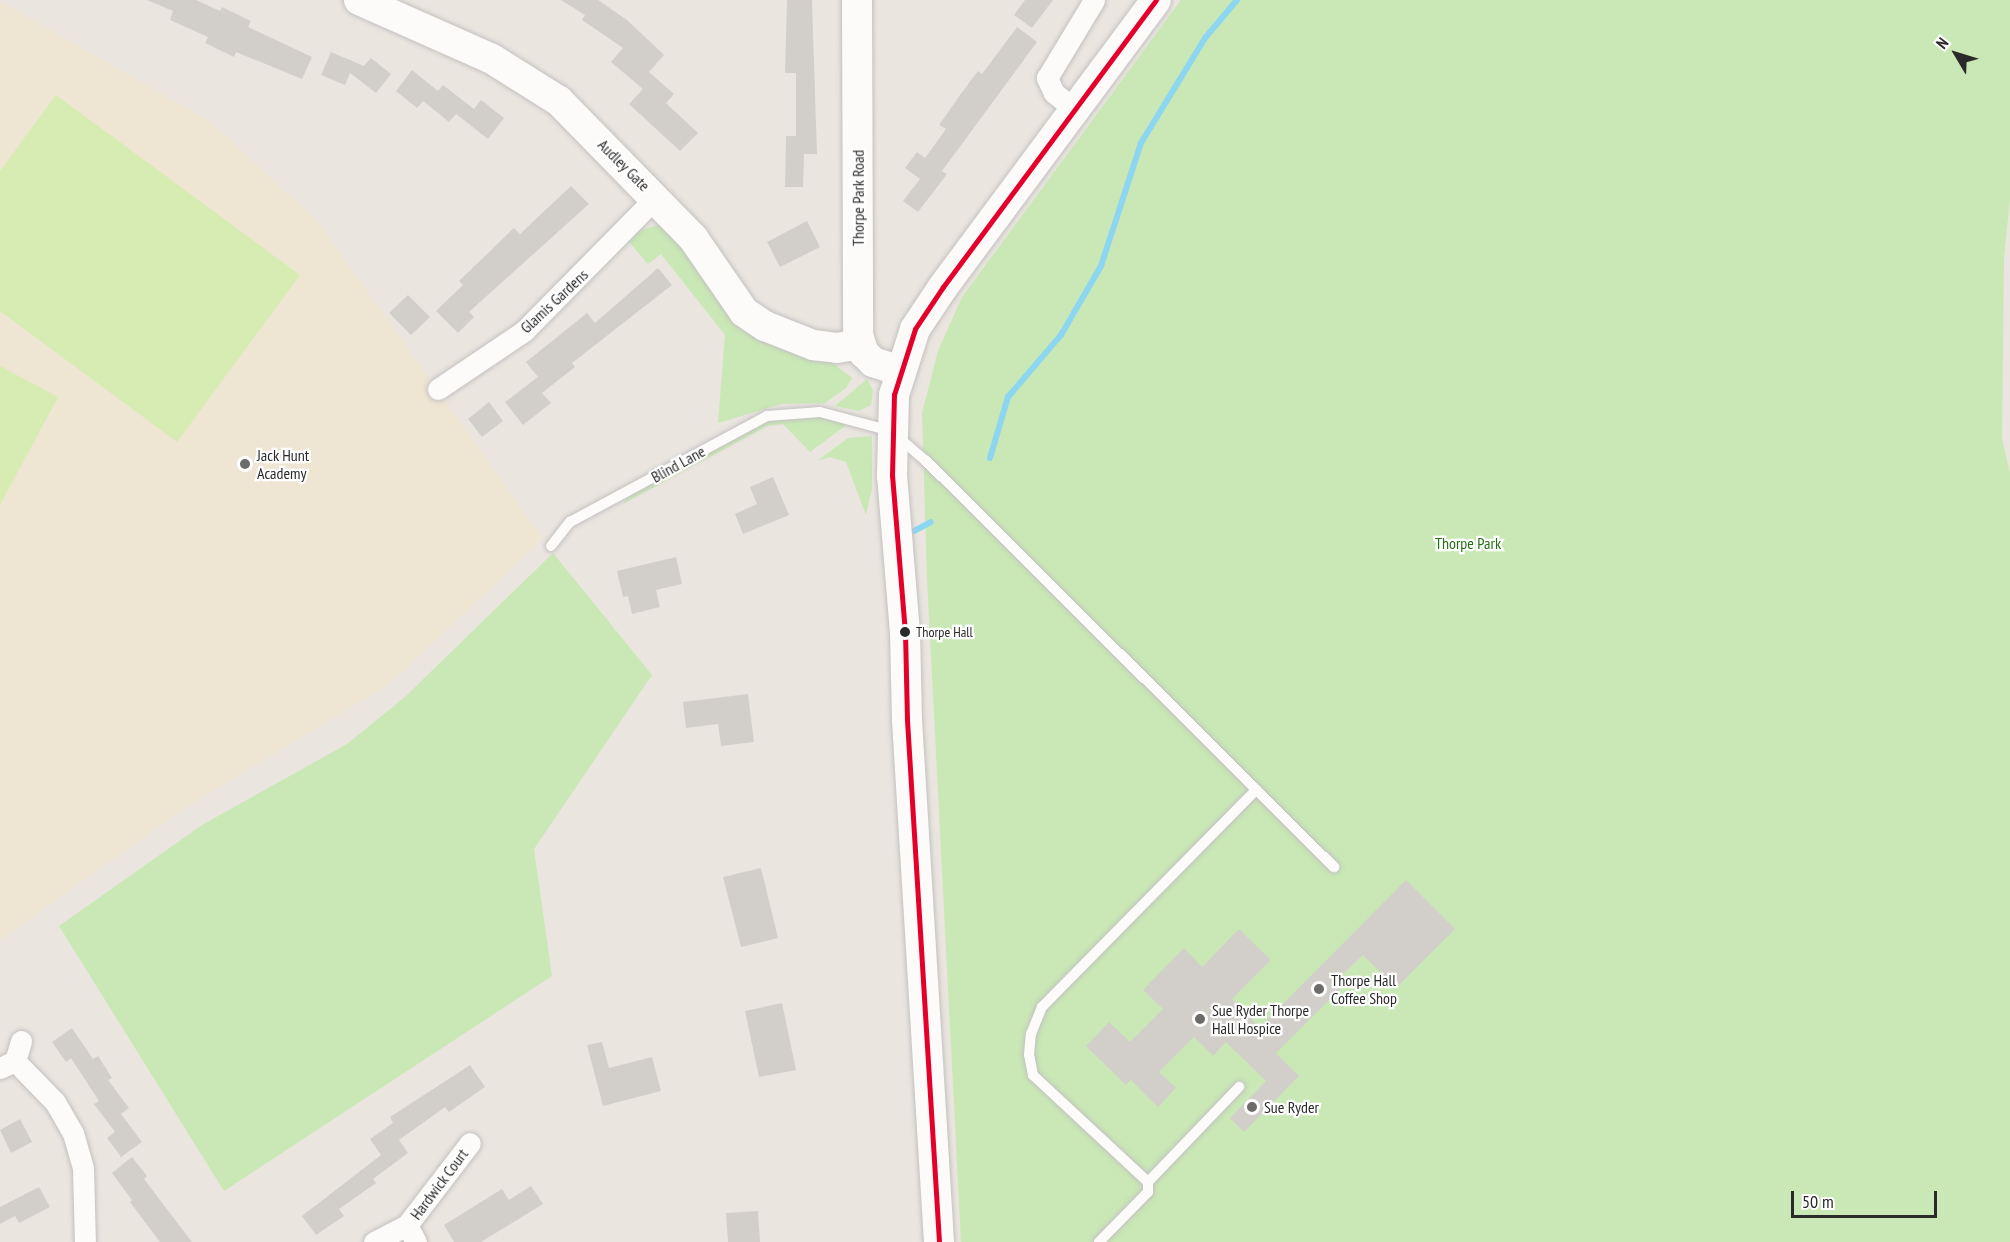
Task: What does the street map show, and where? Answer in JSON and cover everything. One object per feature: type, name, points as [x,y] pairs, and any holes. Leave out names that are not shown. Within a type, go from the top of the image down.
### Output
[{"type":"street","name":"Audley Gate","points":[[359,0],[492,59],[559,101],[656,197],[718,269],[744,312],[765,326],[813,345],[837,348],[860,344]]},
{"type":"street","name":"Thorpe Park Road","points":[[857,0],[860,344]]},
{"type":"street","points":[[1074,110],[1054,93],[1047,78],[1094,0]]},
{"type":"street","points":[[939,1242],[891,431],[900,370],[915,329],[943,287],[1156,0]]},
{"type":"street","name":"Glamis Gardens","points":[[438,389],[524,331],[656,197]]},
{"type":"street","points":[[860,344],[873,362],[900,370]]},
{"type":"street","points":[[21,1041],[8,1065],[55,1102],[73,1133],[83,1168],[85,1242]]},
{"type":"street","name":"Hardwick Court","points":[[374,1242],[412,1234],[470,1143]]},
{"type":"lane","name":"Blind Lane","points":[[551,546],[570,522],[767,416],[820,412],[891,431]]},
{"type":"lane","points":[[891,431],[926,461],[1334,867]]},
{"type":"lane","points":[[1148,1182],[1033,1075],[1029,1055],[1031,1034],[1042,1007],[1256,790]]},
{"type":"lane","points":[[1099,1242],[1144,1197],[1148,1182],[1239,1087]]},
{"type":"shaded area","name":"Jack Hunt Academy","points":[[0,1],[211,122],[319,223],[543,539],[388,685],[188,806],[0,940]]},
{"type":"green space","name":"Thorpe Park","points":[[1181,0],[2010,0],[2010,198],[2004,258],[2002,438],[2010,473],[2010,1242],[961,1242],[927,578],[922,413],[938,351],[962,297]]},
{"type":"green space","points":[[56,95],[300,275],[177,442],[0,311],[0,171]]},
{"type":"green space","points":[[659,225],[678,240],[733,323],[764,340],[830,361],[852,378],[846,388],[825,403],[781,404],[718,423],[725,335],[661,254],[648,264],[629,242],[641,230]]},
{"type":"green space","points":[[0,366],[58,397],[0,505]]},
{"type":"green space","points":[[867,379],[873,390],[871,405],[859,411],[835,406]]},
{"type":"green space","points":[[791,416],[821,416],[844,422],[845,426],[810,452],[783,424],[767,426],[623,504],[628,497],[763,423]]},
{"type":"green space","points":[[872,436],[872,488],[866,515],[846,462],[830,457],[817,461],[848,438]]},
{"type":"green space","points":[[553,553],[652,675],[534,849],[552,976],[224,1191],[59,926],[202,825],[347,744],[405,697]]},
{"type":"building","points":[[147,0],[196,0],[220,11],[222,7],[251,21],[248,27],[312,57],[302,79],[236,52],[234,57],[205,43],[208,37],[170,20],[173,11]]},
{"type":"building","points":[[561,0],[598,0],[627,20],[664,55],[649,72],[674,94],[666,103],[698,133],[680,151],[629,104],[643,89],[611,62],[623,48],[582,20],[585,15]]},
{"type":"building","points":[[787,0],[812,0],[817,154],[804,154],[803,187],[785,187],[786,136],[796,136],[796,73],[785,73]]},
{"type":"building","points":[[1025,0],[1053,0],[1032,28],[1014,15]]},
{"type":"building","points":[[1017,27],[1037,42],[942,171],[947,174],[918,212],[903,201],[920,179],[905,168],[917,152],[925,158],[946,129],[939,125],[960,95],[978,71],[982,74]]},
{"type":"building","points":[[331,52],[364,66],[371,58],[391,74],[376,93],[350,73],[345,85],[321,75]]},
{"type":"building","points":[[412,70],[438,91],[443,85],[474,109],[481,100],[504,118],[488,139],[456,114],[449,122],[423,101],[417,108],[396,91]]},
{"type":"building","points":[[571,186],[589,204],[469,312],[474,317],[458,333],[436,311],[463,285],[459,281],[514,228],[520,234]]},
{"type":"building","points":[[807,221],[820,247],[780,267],[767,242]]},
{"type":"building","points":[[658,268],[672,285],[572,363],[575,367],[542,393],[551,403],[523,425],[505,402],[538,377],[526,362],[587,313],[595,323]]},
{"type":"building","points":[[408,295],[430,317],[411,335],[389,313]]},
{"type":"building","points":[[489,402],[503,421],[482,437],[468,419]]},
{"type":"building","points":[[773,477],[789,515],[743,534],[735,514],[757,504],[750,487]]},
{"type":"building","points":[[676,557],[682,584],[656,590],[660,607],[632,614],[628,596],[623,597],[617,571]]},
{"type":"building","points":[[748,694],[754,742],[721,746],[718,724],[686,728],[683,702]]},
{"type":"building","points":[[761,868],[778,938],[741,947],[723,877]]},
{"type":"building","points":[[1406,880],[1455,929],[1396,988],[1363,955],[1339,978],[1345,984],[1276,1053],[1299,1076],[1244,1132],[1230,1118],[1266,1081],[1226,1042],[1213,1056],[1194,1037],[1159,1072],[1176,1088],[1158,1107],[1131,1080],[1126,1085],[1086,1046],[1109,1022],[1130,1042],[1163,1009],[1143,990],[1184,948],[1202,967],[1239,929],[1271,960],[1232,999],[1260,1027]]},
{"type":"building","points":[[782,1003],[796,1070],[759,1077],[745,1011]]},
{"type":"building","points":[[72,1028],[93,1059],[98,1056],[112,1078],[108,1080],[129,1108],[121,1114],[142,1142],[121,1157],[107,1138],[115,1132],[94,1104],[99,1101],[71,1058],[66,1062],[52,1042]]},
{"type":"building","points":[[602,1042],[609,1068],[652,1057],[661,1091],[603,1106],[587,1045]]},
{"type":"building","points":[[470,1065],[485,1087],[449,1112],[445,1107],[399,1140],[408,1153],[373,1179],[376,1183],[339,1209],[344,1216],[316,1235],[302,1216],[381,1155],[370,1139],[393,1123],[390,1117]]},
{"type":"building","points":[[20,1119],[32,1142],[11,1153],[0,1130]]},
{"type":"building","points":[[132,1157],[147,1176],[144,1179],[192,1242],[160,1242],[130,1202],[132,1200],[112,1173]]},
{"type":"building","points":[[531,1186],[543,1204],[481,1242],[454,1242],[444,1225],[502,1189],[509,1200]]},
{"type":"building","points":[[39,1187],[50,1207],[19,1223],[15,1216],[0,1224],[0,1207]]},
{"type":"building","points":[[758,1211],[760,1242],[728,1242],[726,1213]]},
{"type":"waterway","points":[[990,458],[1008,397],[1061,335],[1101,266],[1141,143],[1205,38],[1237,0]]},
{"type":"waterway","points":[[914,531],[931,522]]},
{"type":"transit line","points":[[939,1242],[907,720],[905,633],[892,476],[894,395],[915,329],[943,287],[1156,0]]},
{"type":"place","name":"Jack Hunt Academy","points":[[245,464]]},
{"type":"place","name":"Thorpe Hall","points":[[905,632]]},
{"type":"place","name":"Thorpe Hall Coffee Shop","points":[[1319,989]]},
{"type":"place","name":"Sue Ryder Thorpe Hall Hospice","points":[[1200,1019]]},
{"type":"place","name":"Sue Ryder","points":[[1252,1107]]}]
